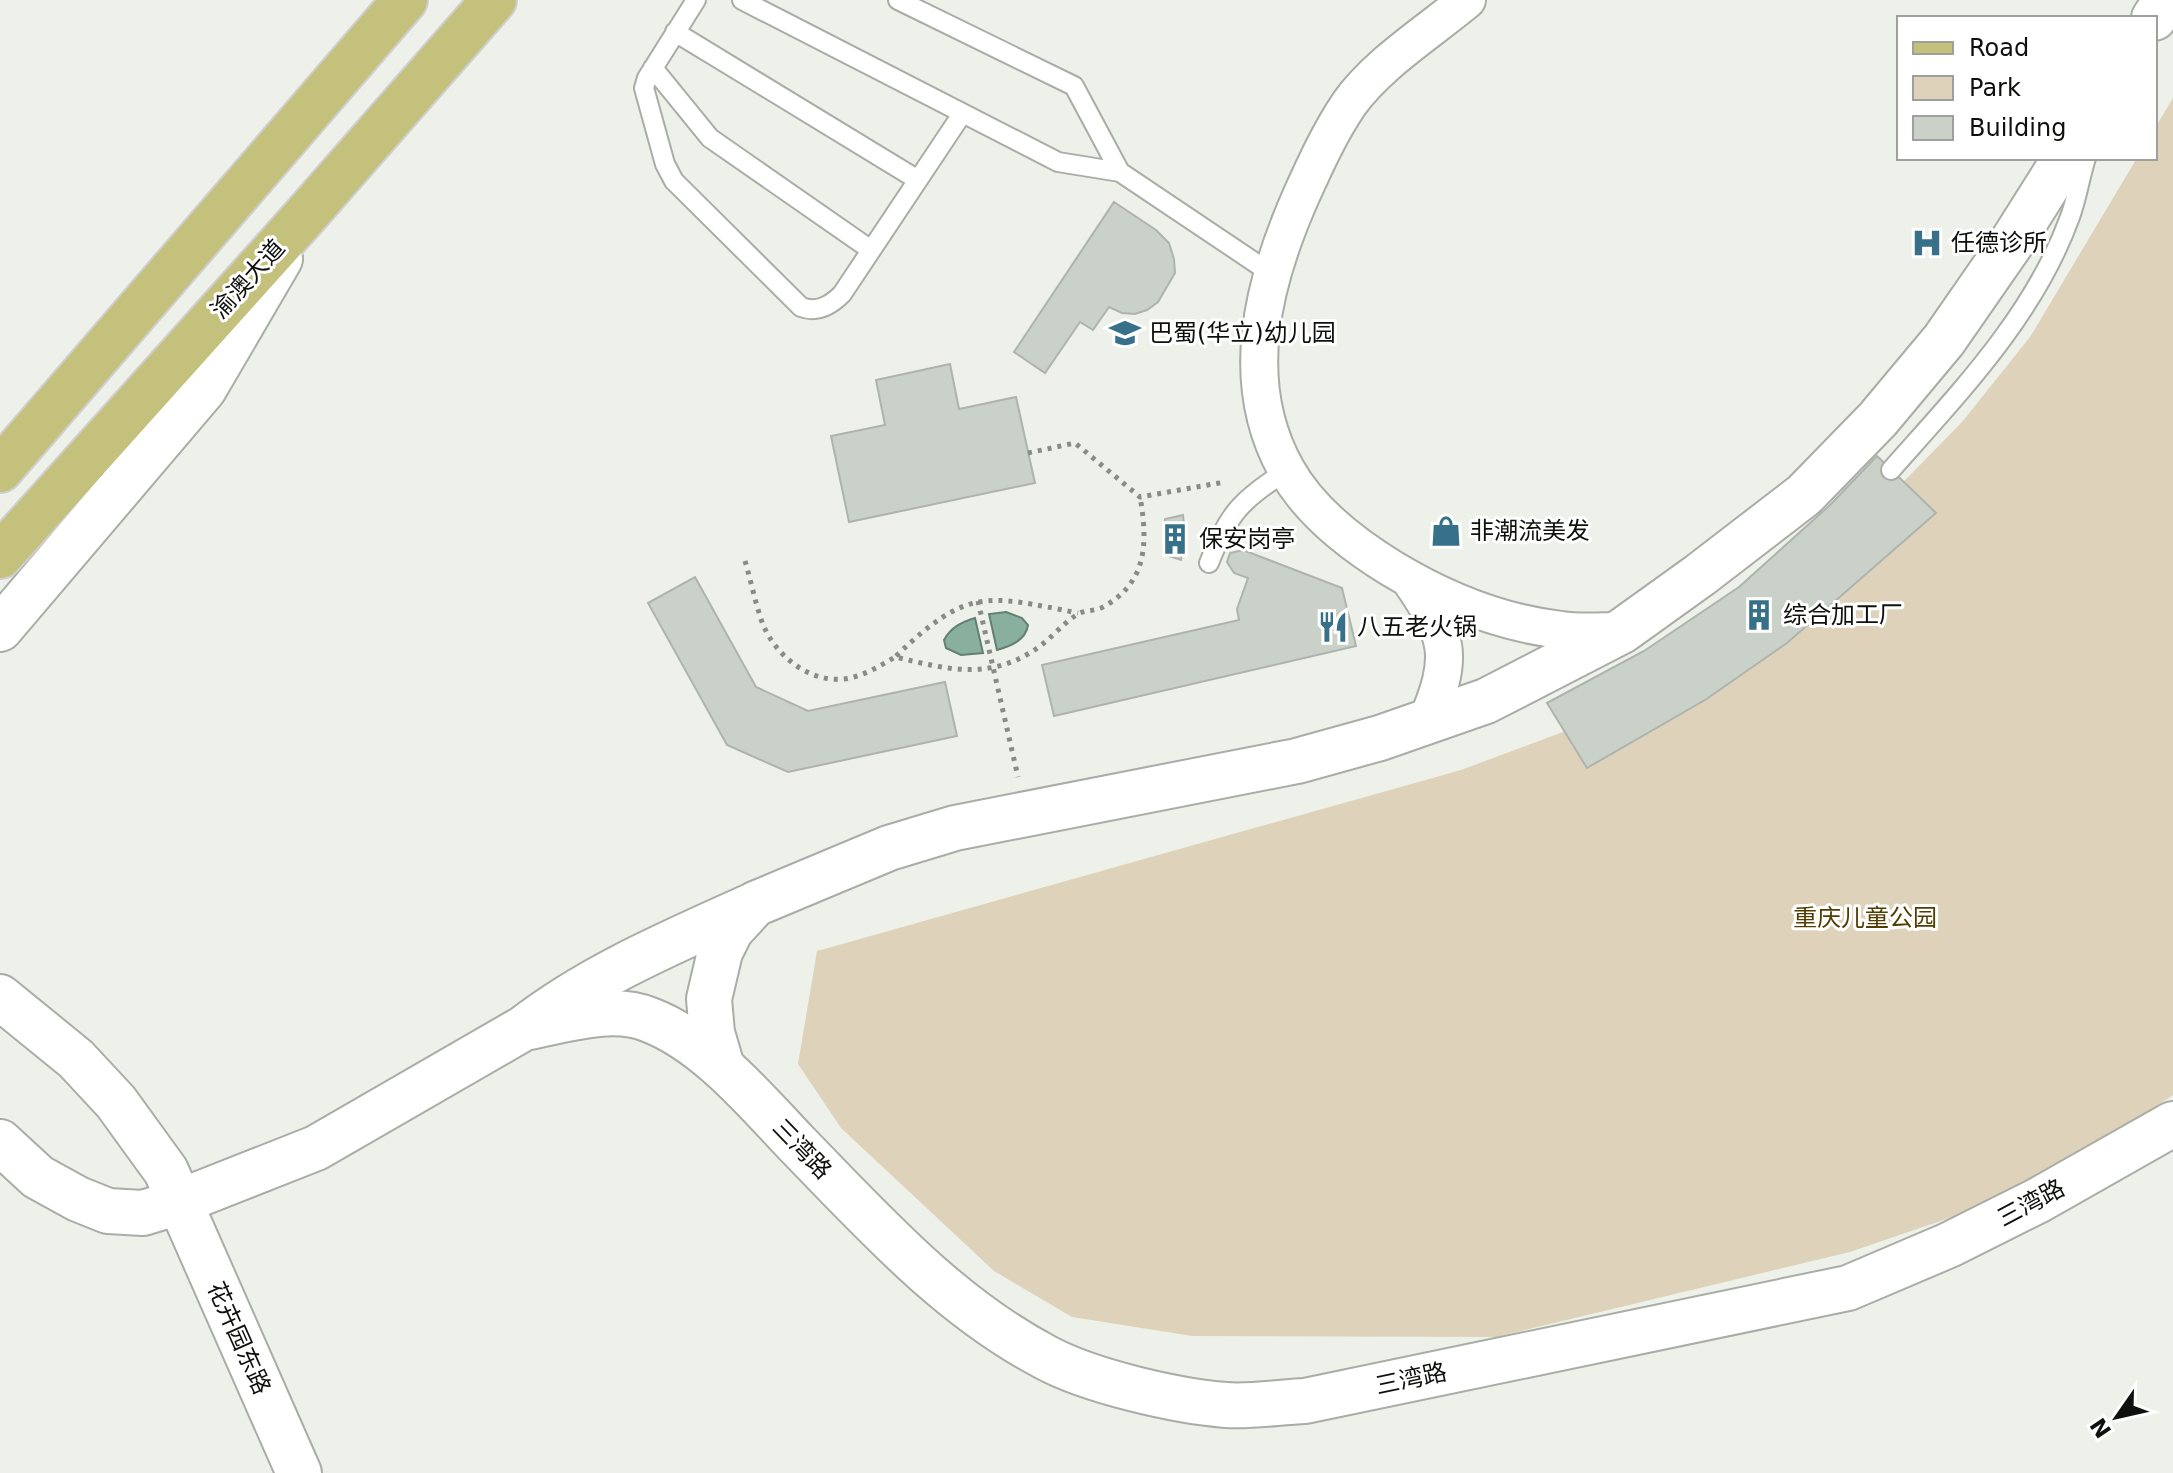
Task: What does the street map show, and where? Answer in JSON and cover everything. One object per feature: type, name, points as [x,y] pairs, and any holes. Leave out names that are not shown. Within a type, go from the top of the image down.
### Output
[{"type":"main road","points":[[0,470],[405,0]]},
{"type":"main road","name":"渝澳大道","points":[[0,556],[494,0]]},
{"type":"street","points":[[1467,0],[1376,75],[1350,103],[1313,170],[1285,233],[1263,306],[1258,355],[1270,435],[1286,471],[1327,520],[1370,555],[1410,580],[1456,601],[1525,625],[1564,631],[1622,631]]},
{"type":"street","points":[[0,1142],[38,1177],[78,1199],[108,1211],[143,1213],[316,1148],[524,1028],[556,1004],[665,945],[889,848],[955,828],[1297,761],[1426,723],[1486,701],[1622,631],[1804,495],[1878,419],[1944,340],[2064,160]]},
{"type":"street","points":[[0,629],[204,389],[305,216]]},
{"type":"street","points":[[1410,580],[1435,616],[1445,652],[1442,686],[1426,723]]},
{"type":"street","points":[[722,1067],[712,1033],[709,999],[720,952],[731,930],[755,904]]},
{"type":"street","name":"花卉园东路","points":[[0,997],[76,1059],[116,1102],[166,1171],[299,1473]]},
{"type":"street","name":"三湾路","points":[[524,1028],[600,1014],[622,1014],[650,1020],[722,1067],[880,1229],[969,1307],[1020,1342],[1047,1358],[1100,1379],[1227,1405],[1305,1401],[1848,1288],[1949,1245],[2173,1124]]},
{"type":"lane","points":[[696,0],[645,82],[645,98],[670,176],[795,302],[808,309],[830,305],[842,294],[962,114]]},
{"type":"lane","points":[[742,0],[1058,162],[1120,172],[1272,274]]},
{"type":"lane","points":[[898,0],[1074,86],[1120,172]]},
{"type":"lane","points":[[675,32],[918,180]]},
{"type":"lane","points":[[653,68],[693,121],[710,138],[871,250]]},
{"type":"lane","points":[[1891,470],[1987,360],[2032,296],[2070,217],[2085,160]]},
{"type":"lane","points":[[1209,563],[1230,516],[1256,491],[1286,471]]},
{"type":"path","points":[[745,561],[763,624],[775,647],[791,662],[816,677],[844,679],[871,671],[895,657],[947,613],[978,601],[1007,599],[1079,613],[1099,609],[1120,596],[1137,576],[1146,527],[1140,497],[1075,443],[1028,453]]},
{"type":"path","points":[[1140,497],[1172,491]]},
{"type":"path","points":[[978,601],[1026,814]]},
{"type":"path","points":[[895,657],[942,668],[993,669],[1038,648],[1079,613]]},
{"type":"green space","name":"重庆儿童公园","points":[[2173,98],[2173,1095],[2091,1150],[1955,1216],[1850,1252],[1496,1337],[1192,1336],[1072,1317],[994,1271],[841,1128],[798,1064],[817,951],[1461,770],[1576,727],[1871,515],[1962,422],[2030,337],[2136,160],[2157,160],[2157,125]]},
{"type":"shaded area","points":[[1006,612],[1022,618],[1028,625],[1027,630],[1012,644],[997,650],[989,614]]},
{"type":"shaded area","points":[[975,618],[983,653],[961,655],[946,648],[944,640],[950,632],[961,623]]},
{"type":"building","points":[[1114,202],[1156,230],[1169,243],[1175,273],[1158,302],[1147,310],[1135,314],[1122,313],[1109,307],[1093,330],[1080,322],[1045,373],[1014,352]]},
{"type":"building","points":[[950,364],[959,409],[1016,397],[1035,483],[849,522],[831,436],[885,425],[876,380]]},
{"type":"building","name":"综合加工厂","points":[[1877,456],[1936,513],[1787,643],[1705,700],[1587,768],[1547,703],[1644,651],[1739,587],[1830,505]]},
{"type":"building","name":"保安岗亭","points":[[1183,515],[1185,536],[1181,560],[1163,554],[1165,519]]},
{"type":"building","points":[[1243,550],[1342,588],[1356,646],[1054,716],[1042,665],[1239,620],[1237,609],[1248,578],[1234,573],[1227,562],[1230,553]]},
{"type":"building","points":[[695,577],[756,687],[808,711],[945,682],[957,736],[788,772],[727,745],[648,603]]},
{"type":"place","name":"任德诊所","points":[[1927,243]]},
{"type":"place","name":"巴蜀(华立)幼儿园","points":[[1125,333]]},
{"type":"place","name":"非潮流美发","points":[[1446,531]]},
{"type":"place","name":"保安岗亭","points":[[1175,539]]},
{"type":"place","name":"综合加工厂","points":[[1759,615]]},
{"type":"place","name":"八五老火锅","points":[[1333,627]]}]
